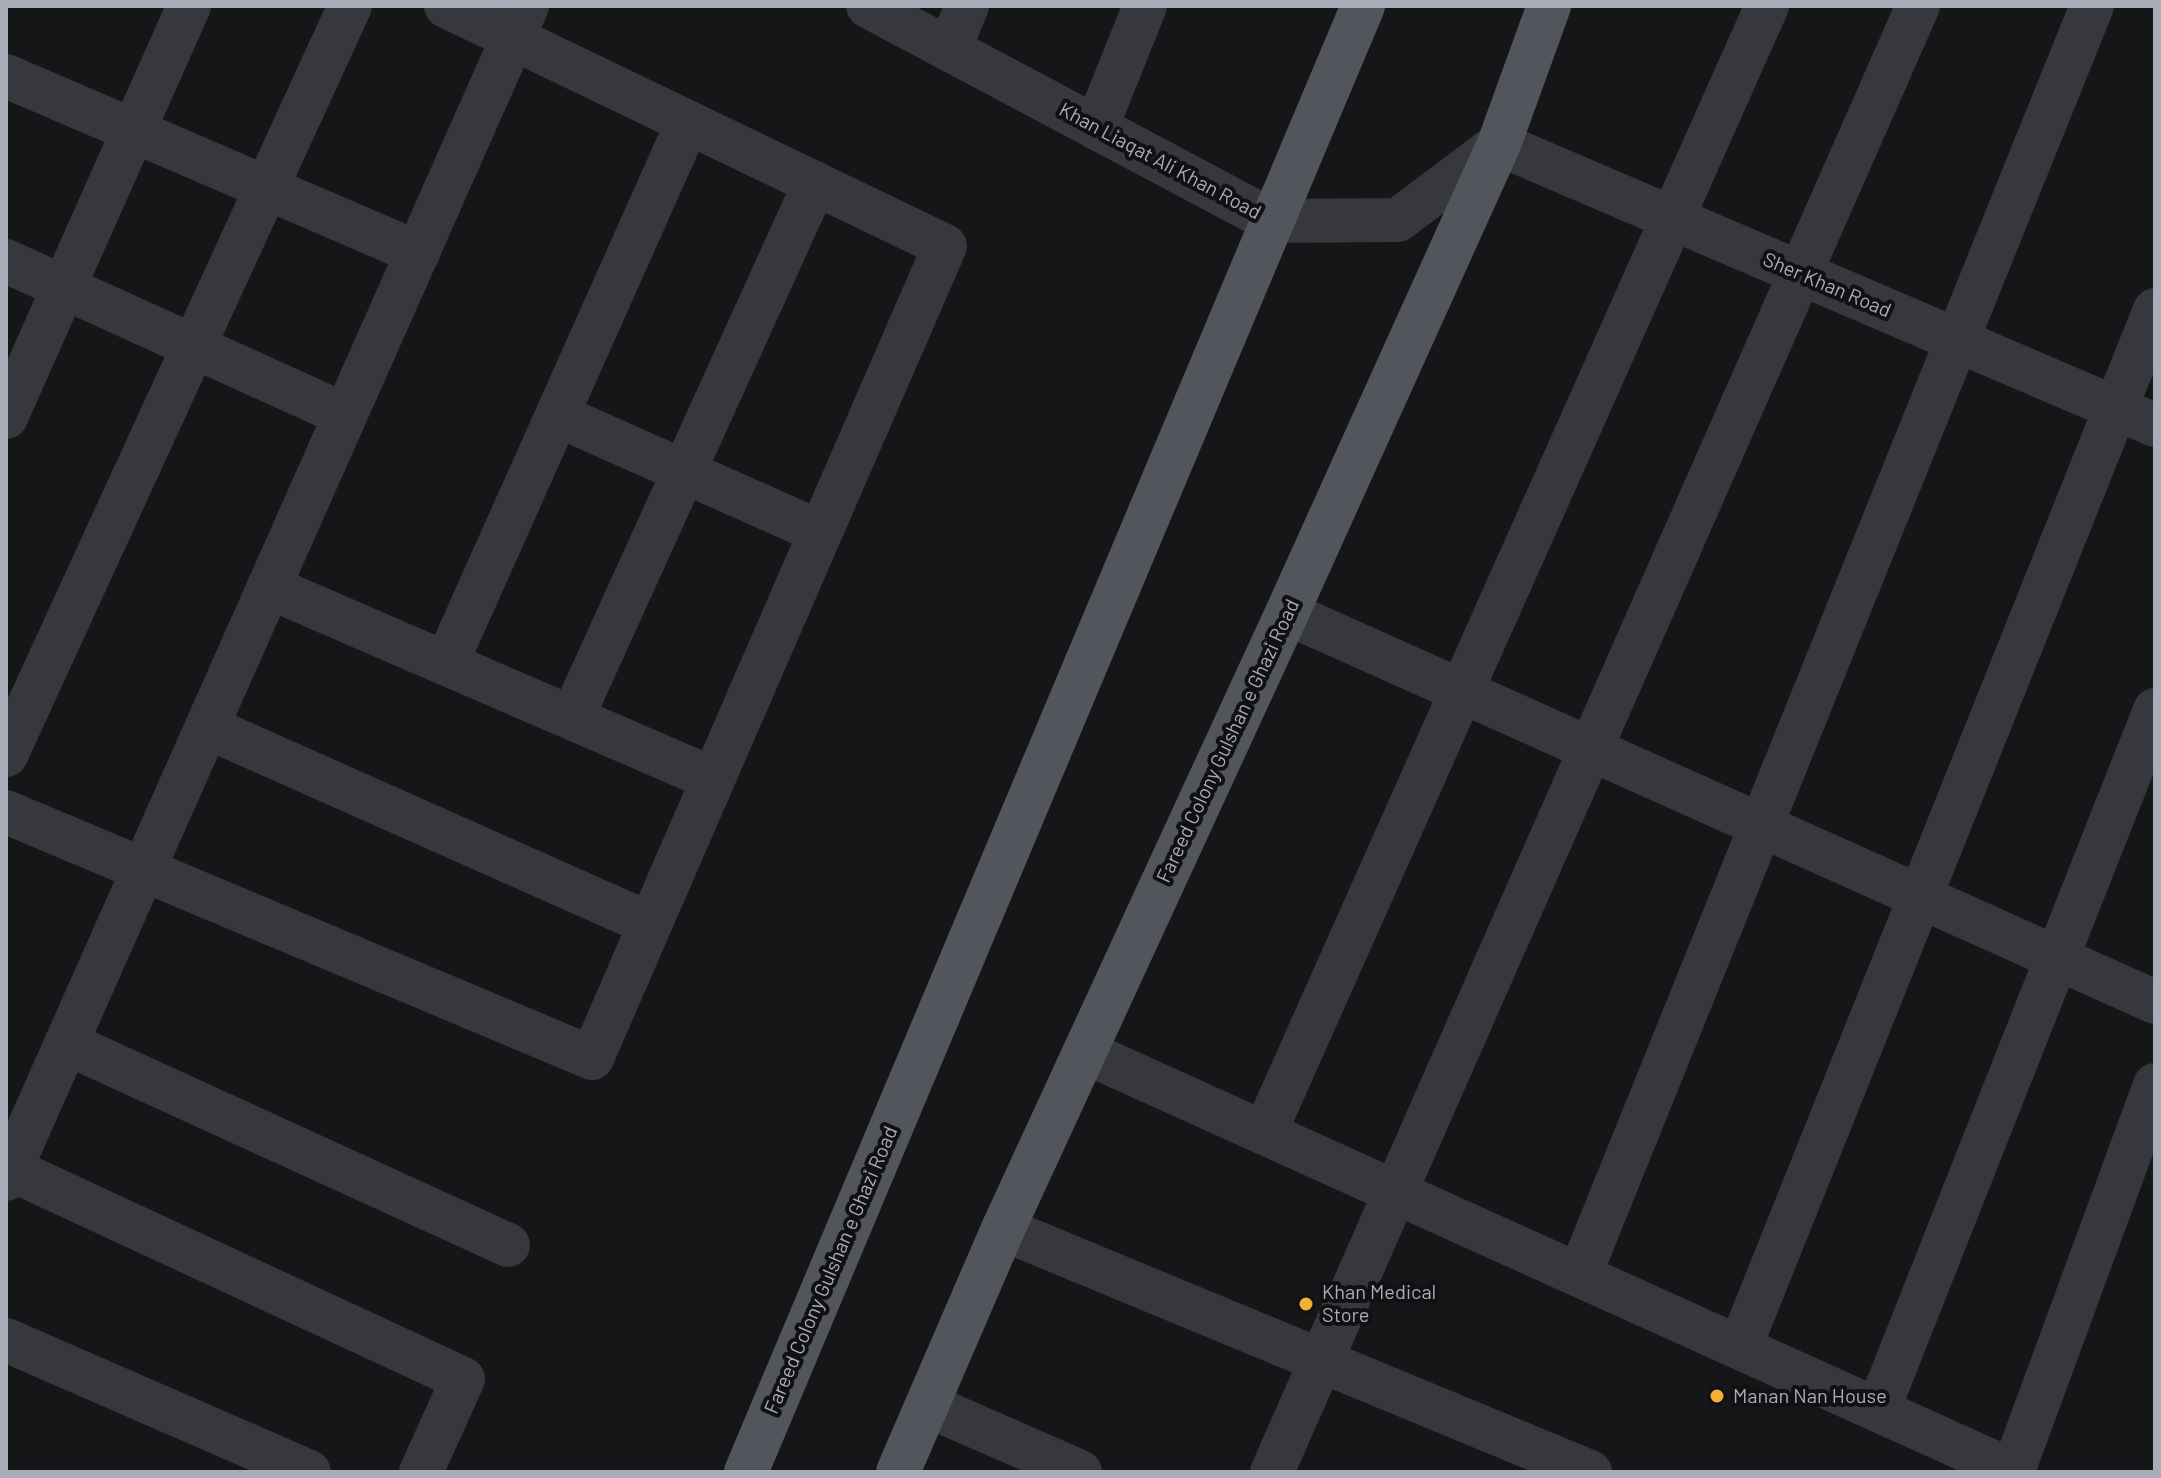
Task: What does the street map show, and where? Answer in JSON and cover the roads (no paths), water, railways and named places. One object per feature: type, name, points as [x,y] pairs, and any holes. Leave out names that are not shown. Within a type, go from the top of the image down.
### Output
[{"type":"main road","name":"Fareed Colony Gulshan e Ghazi Road","points":[[746,1472],[1363,6]]},
{"type":"main road","name":"Fareed Colony Gulshan e Ghazi Road","points":[[898,1472],[1003,1229],[1499,144],[1549,6]]},
{"type":"street","points":[[6,417],[189,6]]},
{"type":"street","points":[[6,755],[350,6]]},
{"type":"street","points":[[6,812],[592,1058],[945,246],[688,122],[520,22],[446,6]]},
{"type":"street","name":"Khan Liaqat Ali Khan Road","points":[[868,6],[1272,221],[1398,220],[1499,144]]},
{"type":"street","points":[[949,49],[967,6]]},
{"type":"street","points":[[1096,128],[1145,6]]},
{"type":"street","points":[[1265,1132],[1767,6]]},
{"type":"street","points":[[1272,1472],[1918,6]]},
{"type":"street","points":[[1580,1274],[2092,6]]},
{"type":"street","points":[[421,1472],[463,1379],[7,1171],[520,22]]},
{"type":"street","points":[[6,76],[418,253]]},
{"type":"street","points":[[446,664],[688,122]]},
{"type":"street","name":"Sher Khan Road","points":[[1499,144],[2155,425]]},
{"type":"street","points":[[572,718],[815,183]]},
{"type":"street","points":[[6,261],[345,415]]},
{"type":"street","points":[[1740,1347],[2155,310]]},
{"type":"street","points":[[557,415],[820,532]]},
{"type":"street","points":[[269,587],[713,779]]},
{"type":"street","points":[[1287,613],[2155,1002]]},
{"type":"street","points":[[1878,1410],[2155,710]]},
{"type":"street","points":[[207,727],[650,924]]},
{"type":"street","points":[[66,1043],[508,1245]]},
{"type":"street","points":[[1085,1052],[2014,1472],[2155,1085]]},
{"type":"street","points":[[1003,1229],[1590,1472]]},
{"type":"street","points":[[6,1340],[309,1472]]},
{"type":"street","points":[[927,1405],[1080,1472]]},
{"type":"place","name":"Khan Medical Store","points":[[1306,1304]]},
{"type":"place","name":"Manan Nan House","points":[[1717,1396]]}]
